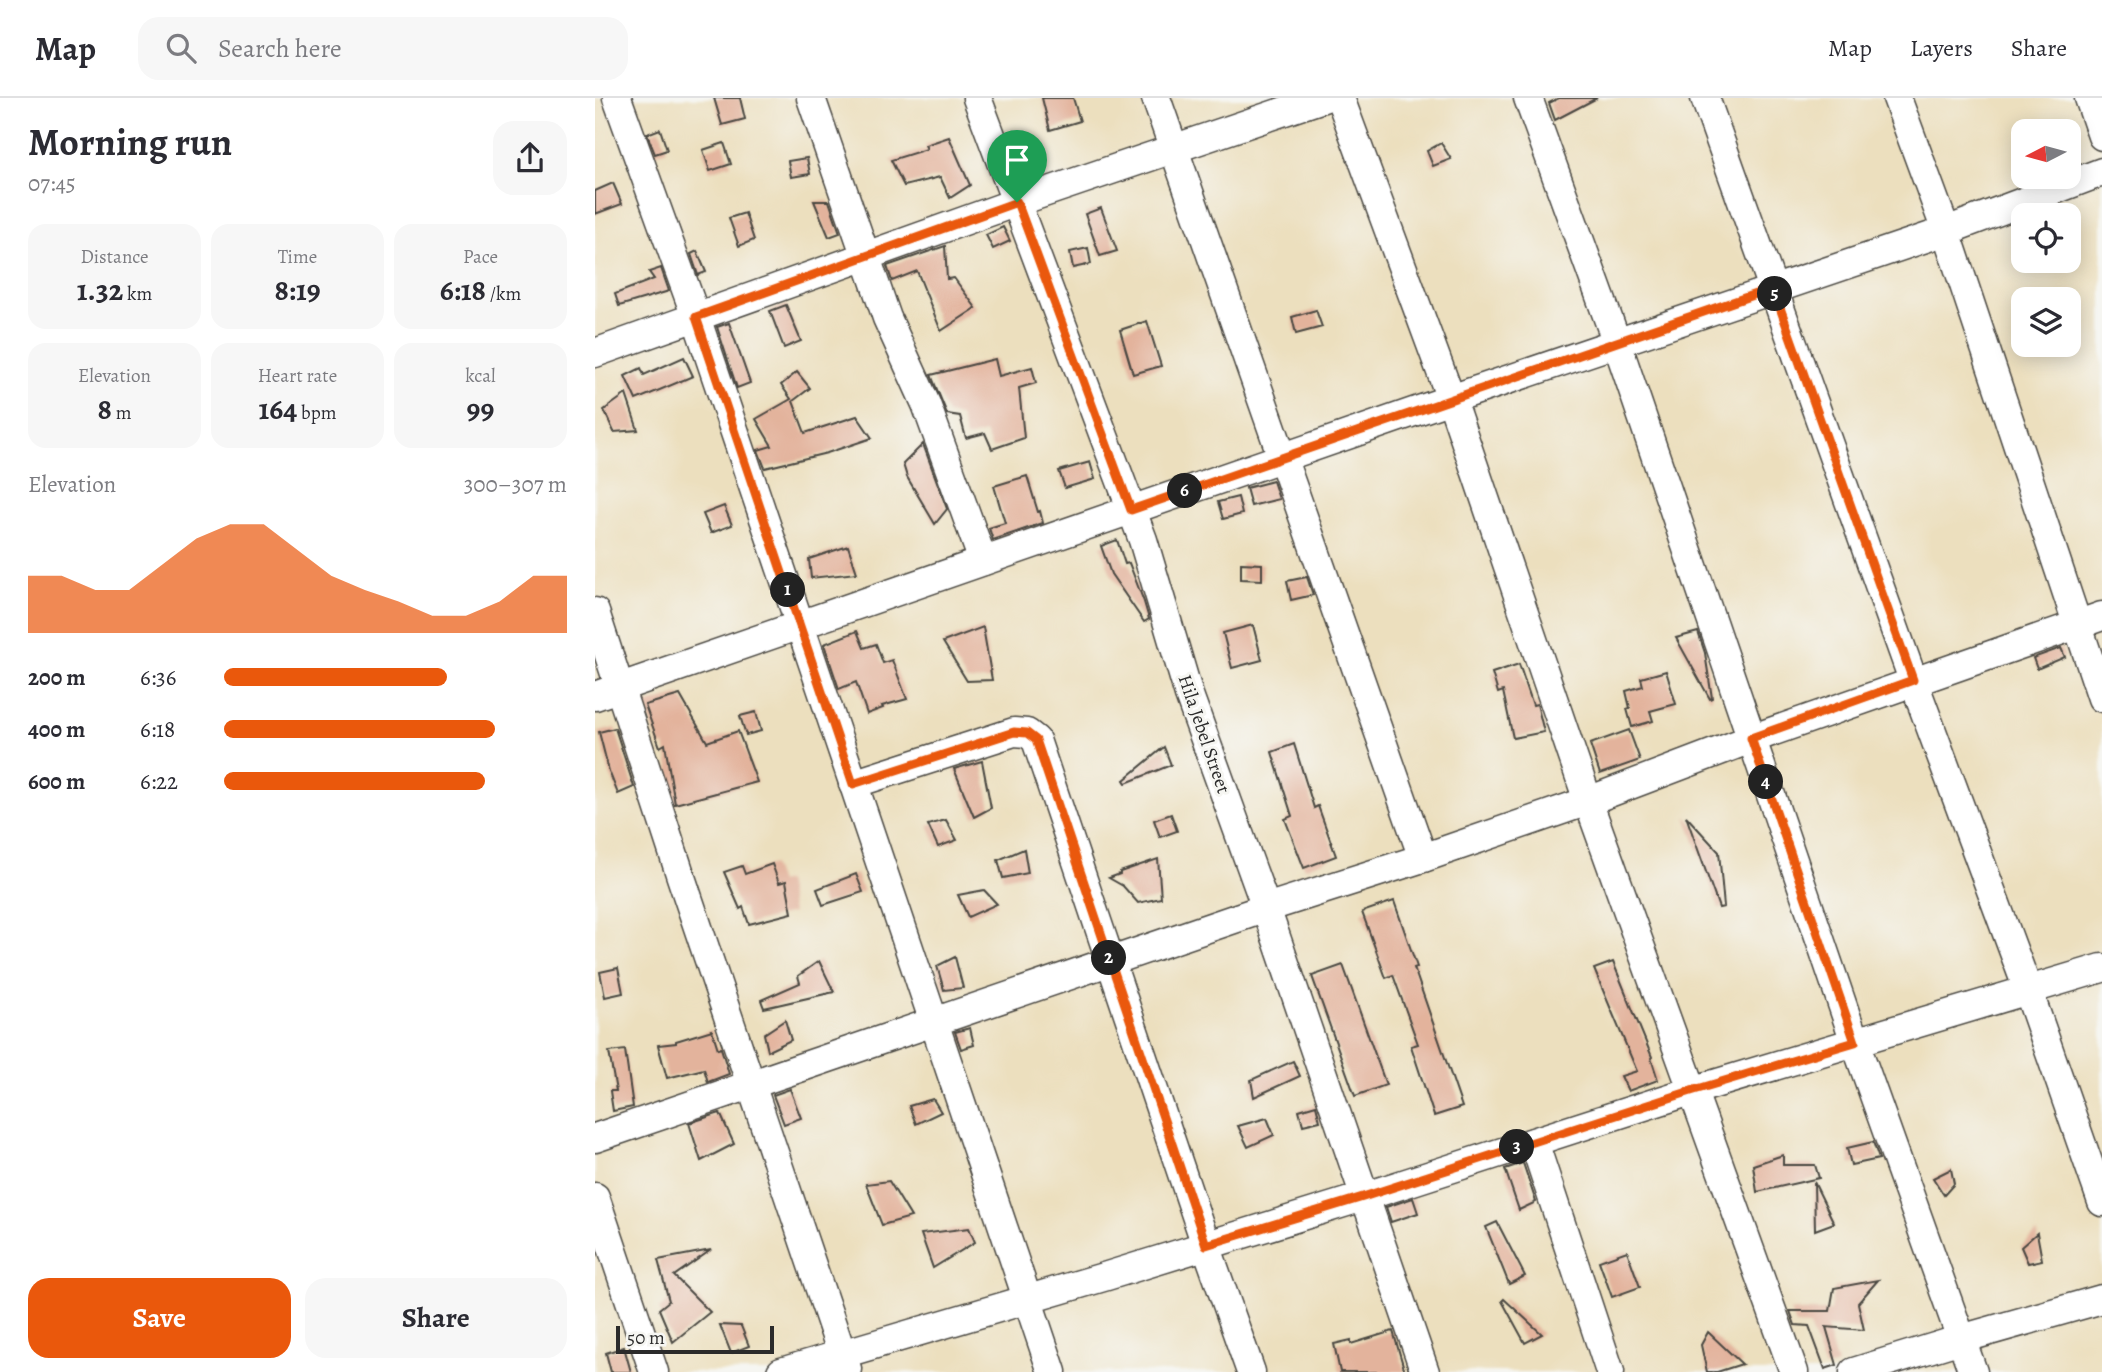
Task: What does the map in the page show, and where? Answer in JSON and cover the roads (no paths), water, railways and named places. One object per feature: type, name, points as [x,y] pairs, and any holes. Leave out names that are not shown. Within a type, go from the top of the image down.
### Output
[{"type":"street","points":[[617,98],[696,317],[1052,1372]]},
{"type":"street","points":[[811,98],[887,318],[926,404],[983,561]]},
{"type":"street","name":"Hila Jebel Street","points":[[977,98],[1143,540],[1189,695],[1266,908],[1425,1372]]},
{"type":"street","points":[[1156,98],[1423,858]]},
{"type":"street","points":[[595,353],[1017,202],[1323,98]]},
{"type":"street","points":[[1340,98],[1451,399],[1588,801],[1794,1372]]},
{"type":"street","points":[[1528,98],[1617,343],[1855,1042],[1973,1372]]},
{"type":"street","points":[[1705,98],[1913,680],[2028,990],[2102,1202]]},
{"type":"street","points":[[1897,98],[2090,620],[2102,698]]},
{"type":"street","points":[[2089,98],[2102,136]]},
{"type":"street","points":[[608,692],[1773,288],[1946,231],[2102,172]]},
{"type":"street","points":[[595,612],[608,692],[681,877],[845,1363]]},
{"type":"street","points":[[595,1138],[1266,908],[1588,801],[1751,738],[2090,620]]},
{"type":"street","points":[[853,784],[1014,732],[1027,733],[1036,740],[1251,1372]]},
{"type":"street","points":[[781,1372],[845,1363],[1027,1299],[1363,1197],[1691,1091],[2102,968]]},
{"type":"street","points":[[1534,1142],[1610,1372]]},
{"type":"street","points":[[595,1197],[654,1372]]},
{"type":"street","points":[[1854,1372],[2102,1299]]}]
